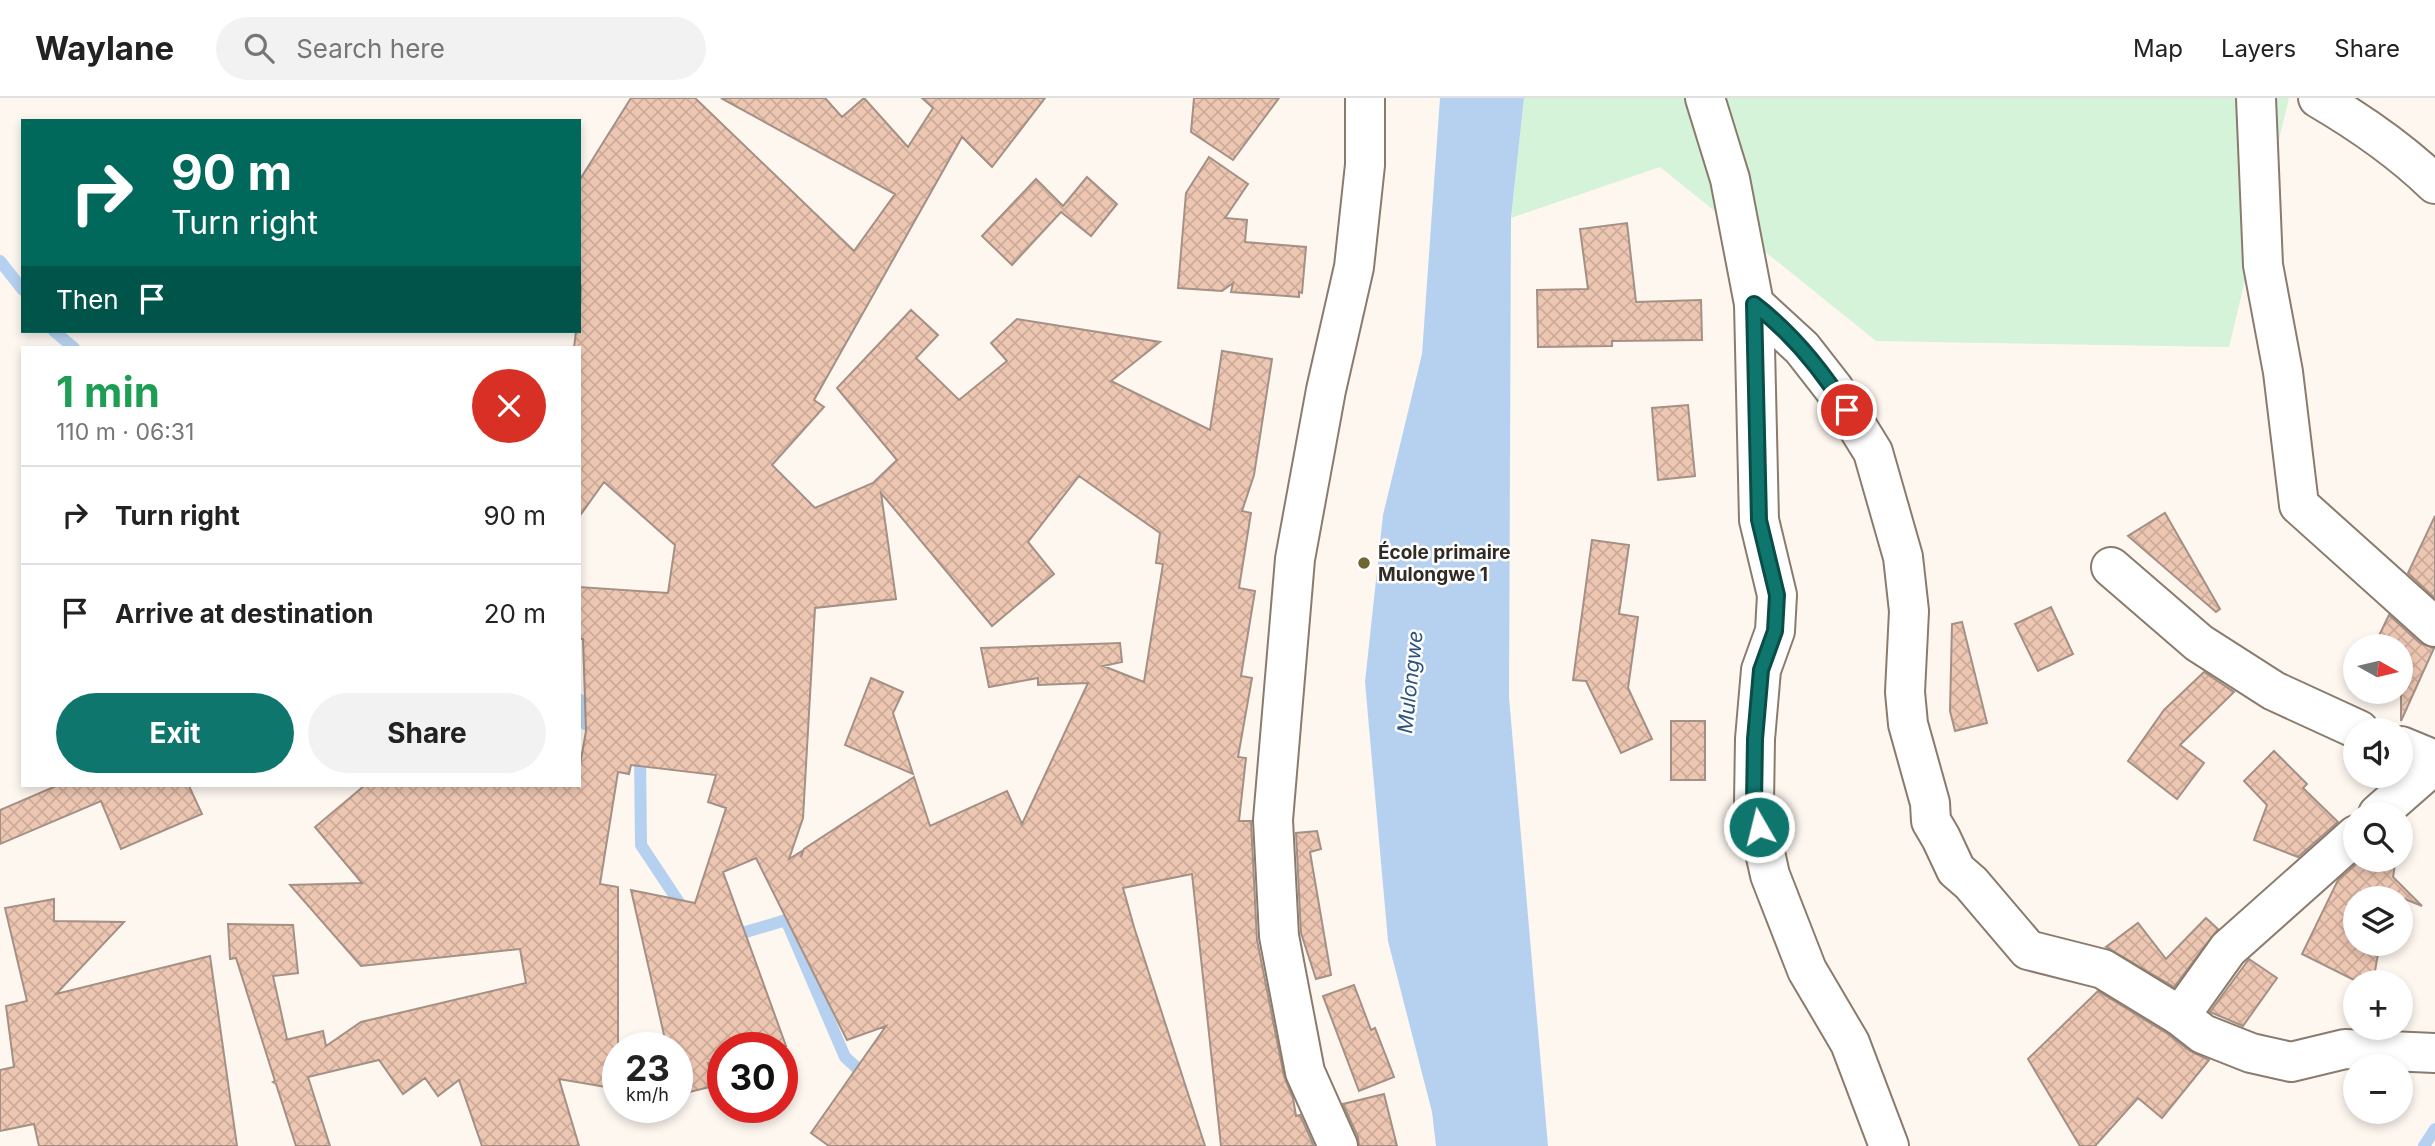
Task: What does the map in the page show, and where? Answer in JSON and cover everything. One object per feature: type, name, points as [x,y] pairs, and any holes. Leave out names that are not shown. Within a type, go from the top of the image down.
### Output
[{"type":"street","points":[[1338,1146],[1305,1072],[1279,936],[1273,820],[1295,559],[1326,390],[1354,267],[1365,165],[1365,98]]},
{"type":"street","points":[[1705,98],[1730,179],[1754,304],[1759,520],[1777,595],[1775,631],[1761,670],[1755,739],[1754,803],[1774,887],[1807,970],[1850,1043],[1889,1146]]},
{"type":"street","points":[[2256,98],[2263,265],[2283,372],[2299,505],[2435,627]]},
{"type":"street","points":[[2318,98],[2348,116],[2435,184]]},
{"type":"street","points":[[1754,304],[1802,348],[1834,389],[1873,452],[1903,557],[1909,611],[1905,692],[1908,724],[1930,803],[1931,821],[1956,870],[1971,883],[2028,950],[2103,969],[2180,1016],[2203,1034],[2251,1053],[2291,1062],[2345,1049],[2435,1053]]},
{"type":"street","points":[[2111,567],[2199,643],[2274,691],[2343,723]]},
{"type":"street","points":[[2391,802],[2435,762],[2413,752]]},
{"type":"street","points":[[2180,1016],[2228,949],[2343,847]]},
{"type":"green space","points":[[1524,98],[2289,98],[2229,347],[1876,341],[1660,167],[1511,218]]},
{"type":"water","name":"Mulongwe","points":[[1440,98],[1524,98],[1511,218],[1509,697],[1548,1146],[1436,1146],[1432,1112],[1388,941],[1365,682],[1383,515],[1422,354]]},
{"type":"building","points":[[631,98],[695,98],[854,251],[895,194],[721,98],[825,98],[842,117],[864,98],[908,147],[933,108],[922,98],[1045,98],[992,167],[962,137],[814,400],[824,407],[772,465],[815,508],[873,483],[897,460],[837,388],[911,310],[938,335],[916,358],[959,400],[1007,361],[991,343],[1017,319],[1160,342],[1111,381],[1210,430],[1222,351],[1272,359],[1254,475],[1242,511],[1251,513],[1239,588],[1255,591],[1241,676],[1252,678],[1238,757],[1246,758],[1239,821],[1251,821],[1257,940],[1284,1076],[1293,1098],[1296,1116],[1300,1115],[1314,1146],[1221,1146],[1192,874],[1123,888],[1205,1146],[829,1146],[811,1133],[886,1026],[847,1040],[756,858],[723,872],[781,1032],[707,1032],[707,1088],[693,1091],[693,1032],[663,1032],[631,890],[695,903],[726,808],[708,802],[716,775],[631,765],[629,774],[618,772],[600,884],[618,887],[618,1032],[602,1032],[602,1086],[559,1079],[579,1146],[482,1146],[459,1080],[438,1096],[425,1078],[403,1094],[379,1060],[308,1077],[330,1146],[296,1146],[276,1084],[273,1082],[275,1081],[236,958],[230,959],[228,924],[293,925],[298,973],[273,976],[287,1039],[285,1040],[323,1031],[326,1046],[361,1022],[526,983],[520,949],[361,966],[290,885],[362,883],[315,827],[363,787],[581,787],[581,760],[586,731],[581,587],[668,593],[675,545],[604,482],[581,514],[581,346],[574,346],[576,333],[581,333],[581,178]],"holes":[[[1079,476],[1160,533],[1156,563],[1163,564],[1144,682],[1103,666],[1122,662],[1120,643],[981,648],[989,687],[1038,678],[1038,685],[1088,683],[1022,824],[1007,791],[930,826],[914,777],[804,849],[801,857],[802,851],[789,859],[803,818],[815,608],[896,599],[881,493],[992,626],[1054,574],[1028,542]]]},
{"type":"building","points":[[1194,98],[1279,98],[1233,160],[1191,132]]},
{"type":"building","points":[[1209,157],[1248,184],[1225,218],[1247,220],[1245,242],[1306,247],[1302,293],[1299,292],[1299,297],[1231,292],[1233,283],[1222,291],[1178,288],[1186,193]]},
{"type":"building","points":[[1087,177],[1117,204],[1091,236],[1061,212],[1012,265],[982,236],[1036,179],[1063,206]]},
{"type":"building","points":[[1627,223],[1636,302],[1701,300],[1702,340],[1612,341],[1612,346],[1538,347],[1537,290],[1588,289],[1580,229]]},
{"type":"building","points":[[1688,405],[1695,476],[1658,480],[1652,408]]},
{"type":"building","points":[[2165,513],[2220,609],[2216,612],[2128,536]]},
{"type":"building","points":[[2435,516],[2435,598],[2408,573]]},
{"type":"building","points":[[1592,540],[1629,545],[1619,614],[1638,617],[1628,688],[1652,739],[1621,753],[1586,681],[1573,680]]},
{"type":"building","points":[[2051,607],[2073,654],[2038,671],[2015,624]]},
{"type":"building","points":[[2389,615],[2410,634],[2380,634]]},
{"type":"building","points":[[1962,622],[1987,723],[1955,731],[1950,711],[1952,624]]},
{"type":"building","points":[[2413,637],[2420,643],[2434,648],[2413,694]]},
{"type":"building","points":[[2204,672],[2234,692],[2180,745],[2204,763],[2177,799],[2128,761],[2164,710]]},
{"type":"building","points":[[871,678],[903,692],[893,713],[913,774],[845,745]]},
{"type":"building","points":[[2401,704],[2409,704],[2402,718]]},
{"type":"building","points":[[1671,721],[1705,721],[1705,780],[1671,780]]},
{"type":"building","points":[[2274,751],[2307,784],[2303,788],[2338,822],[2298,857],[2254,840],[2267,805],[2244,781]]},
{"type":"building","points":[[54,787],[189,787],[202,814],[121,849],[101,801],[0,844],[0,810]]},
{"type":"building","points":[[1317,831],[1321,849],[1310,852],[1331,975],[1316,979],[1301,933],[1296,833]]},
{"type":"building","points":[[2347,872],[2394,872],[2393,877],[2402,886],[2343,886],[2343,956],[2378,956],[2375,970],[2343,970],[2343,974],[2302,954],[2338,880]]},
{"type":"building","points":[[54,899],[54,921],[124,922],[56,994],[210,956],[237,1146],[39,1146],[34,1124],[0,1131],[0,1070],[14,1067],[6,1006],[27,1001],[5,908]]},
{"type":"building","points":[[2206,918],[2218,929],[2174,987],[2106,947],[2138,923],[2166,959]]},
{"type":"building","points":[[2249,959],[2277,978],[2243,1026],[2210,1012]]},
{"type":"building","points":[[1354,985],[1371,1030],[1375,1028],[1394,1077],[1359,1091],[1323,996]]},
{"type":"building","points":[[2098,991],[2168,1034],[2190,1051],[2209,1060],[2162,1118],[2138,1098],[2095,1146],[2080,1146],[2028,1059]]},
{"type":"building","points":[[1384,1094],[1397,1146],[1359,1146],[1358,1137],[1343,1104]]},
{"type":"waterway","points":[[0,261],[21,287]]},
{"type":"waterway","points":[[56,333],[72,346]]},
{"type":"waterway","points":[[581,707],[585,724],[599,731]]},
{"type":"waterway","points":[[640,752],[641,845],[686,913]]},
{"type":"waterway","points":[[729,937],[786,920],[845,1057],[869,1079]]},
{"type":"waterway","points":[[2424,1146],[2435,1129]]},
{"type":"place","name":"École primaire Mulongwe 1","points":[[1364,563]]},
{"type":"route","points":[[1759,827],[1754,803],[1755,739],[1761,670],[1775,631],[1777,595],[1759,520],[1754,304],[1802,348],[1847,410]]}]
